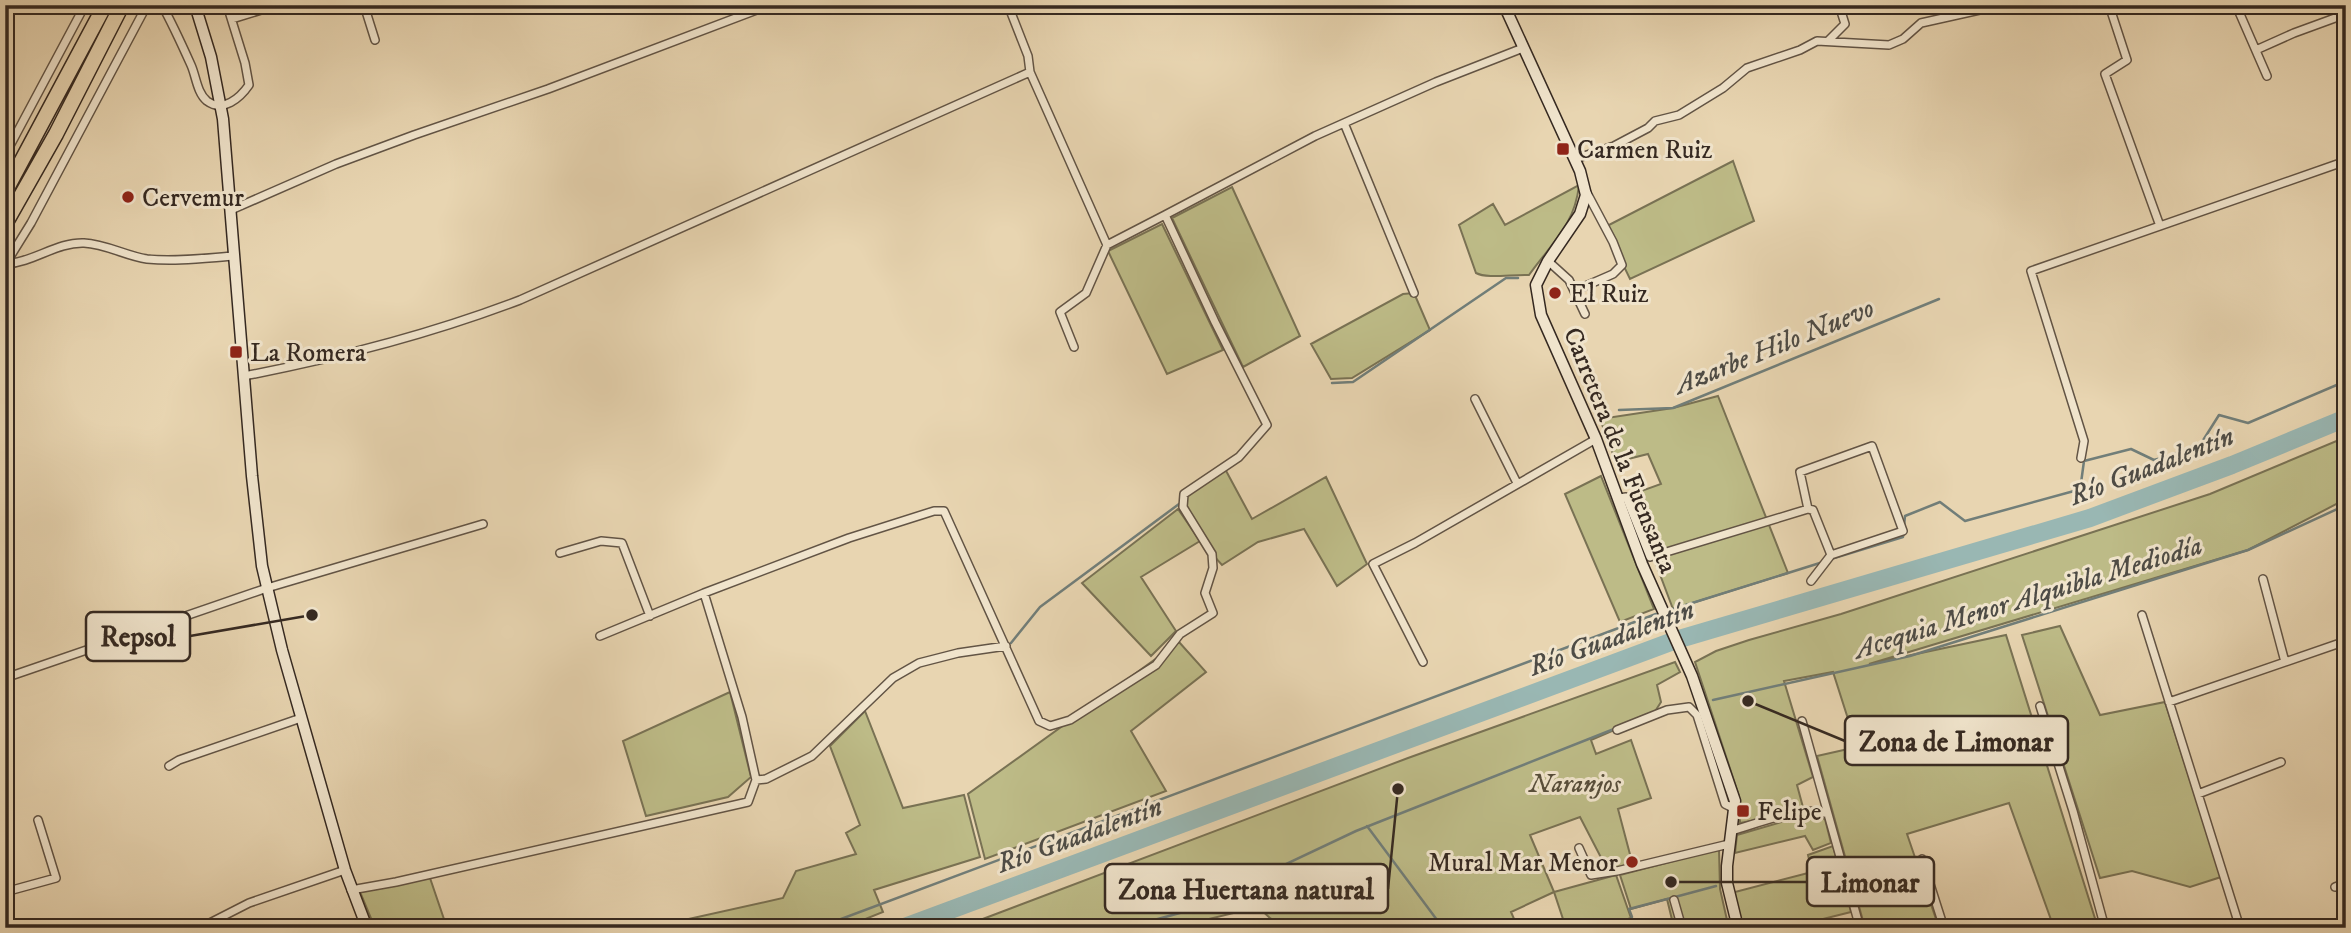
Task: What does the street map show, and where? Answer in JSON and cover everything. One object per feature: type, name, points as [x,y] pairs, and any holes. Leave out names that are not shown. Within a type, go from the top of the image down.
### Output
[{"type":"highway","points":[[5,192],[105,5]]},
{"type":"highway","points":[[5,224],[56,134],[122,5]]},
{"type":"main road","points":[[195,5],[211,57],[221,105],[258,538],[267,588],[345,870],[367,928]]},
{"type":"main road","points":[[1504,5],[1575,159],[1584,186]]},
{"type":"main road","name":"Carretera de la Fuensanta","points":[[1584,186],[1586,195],[1580,214],[1535,285],[1541,315],[1596,439],[1642,564],[1692,676],[1732,790],[1735,809],[1729,844],[1727,883],[1738,928]]},
{"type":"street","points":[[5,155],[85,5]]},
{"type":"street","points":[[6,264],[31,223],[147,5]]},
{"type":"street","points":[[162,5],[193,69],[201,94],[212,104],[221,105],[234,102],[249,85],[227,5]]},
{"type":"street","points":[[232,19],[277,5]]},
{"type":"street","points":[[364,5],[376,40]]},
{"type":"street","points":[[231,210],[336,164],[548,89],[770,5]]},
{"type":"street","points":[[1008,5],[1028,56],[1030,72],[1107,245]]},
{"type":"street","points":[[1828,41],[1845,24],[1839,5]]},
{"type":"street","points":[[1575,159],[1614,146],[1648,128],[1655,121],[1679,115],[1724,88],[1747,68],[1800,50],[1817,41],[1889,45],[1903,38],[1921,23],[2002,5]]},
{"type":"street","points":[[2109,5],[2127,60],[2105,74],[2160,226]]},
{"type":"street","points":[[2236,5],[2267,76]]},
{"type":"street","points":[[2256,50],[2346,14]]},
{"type":"street","points":[[1074,347],[1059,312],[1086,293],[1107,245],[1315,136],[1436,82],[1523,48]]},
{"type":"street","points":[[244,376],[461,323],[1030,72]]},
{"type":"street","points":[[1344,123],[1413,293]]},
{"type":"street","points":[[2081,458],[2084,441],[2031,271],[2346,161]]},
{"type":"street","points":[[1574,291],[1614,274],[1622,265],[1584,186]]},
{"type":"street","points":[[600,636],[849,538],[934,511],[944,511],[1039,720],[1050,726],[1070,720],[1156,664],[1180,634],[1213,613],[1205,593],[1213,568],[1212,554],[1183,507],[1184,494],[1239,457],[1267,425],[1215,322],[1166,215]]},
{"type":"street","points":[[6,264],[34,259],[75,243],[96,244],[148,259],[235,256]]},
{"type":"street","points":[[1548,261],[1569,280],[1585,314]]},
{"type":"street","points":[[1475,399],[1517,483]]},
{"type":"street","points":[[1423,662],[1373,564],[1596,439]]},
{"type":"street","points":[[1808,509],[1800,472],[1872,446],[1903,531],[1831,555],[1811,581]]},
{"type":"street","points":[[1619,498],[1626,497],[1650,557],[1808,509],[1813,510],[1831,555]]},
{"type":"street","points":[[5,667],[7,677],[267,588],[483,524]]},
{"type":"street","points":[[560,553],[601,541],[622,543],[650,615]]},
{"type":"street","points":[[2263,579],[2285,662]]},
{"type":"street","points":[[351,890],[748,802],[756,780],[742,717],[704,593]]},
{"type":"street","points":[[2142,615],[2240,928]]},
{"type":"street","points":[[2169,702],[2346,641]]},
{"type":"street","points":[[756,780],[766,779],[812,756],[893,678],[919,663],[958,653],[1006,646]]},
{"type":"street","points":[[2040,706],[2073,811],[2105,928]]},
{"type":"street","points":[[1617,730],[1667,710],[1689,707],[1697,715],[1725,804],[1735,809]]},
{"type":"street","points":[[169,766],[179,760],[302,718]]},
{"type":"street","points":[[1802,721],[1860,928]]},
{"type":"street","points":[[2198,794],[2281,762]]},
{"type":"street","points":[[1731,831],[1802,811],[1819,810],[1828,814]]},
{"type":"street","points":[[5,892],[56,878],[38,820]]},
{"type":"street","points":[[1579,848],[1591,875],[1729,844]]},
{"type":"street","points":[[1922,859],[1944,928]]},
{"type":"street","points":[[200,928],[249,903],[345,870]]},
{"type":"street","points":[[2335,887],[2346,883]]},
{"type":"street","points":[[1674,900],[1682,928]]},
{"type":"street","points":[[1821,928],[1834,925],[1835,928]]},
{"type":"green space","points":[[1733,161],[1754,221],[1630,279],[1605,227]]},
{"type":"green space","points":[[1579,185],[1573,212],[1567,223],[1529,275],[1493,276],[1476,273],[1459,225],[1493,204],[1505,225]]},
{"type":"green space","points":[[1232,187],[1300,336],[1243,367],[1172,218]]},
{"type":"green space","points":[[1162,224],[1223,350],[1167,374],[1108,251]]},
{"type":"green space","points":[[1414,293],[1430,330],[1352,378],[1331,379],[1311,344],[1403,294]]},
{"type":"green space","points":[[1718,396],[1788,573],[1673,609],[1630,495],[1661,484],[1648,454],[1616,462],[1600,419],[1673,408]]},
{"type":"green space","points":[[2346,437],[2346,499],[2248,550],[1869,664],[2006,635],[2098,928],[2054,928],[2009,803],[1907,834],[1936,919],[1891,928],[1865,928],[1817,756],[1857,747],[1833,672],[1784,681],[1813,777],[1797,785],[1804,811],[1740,823],[1739,796],[1695,662],[1716,651],[1749,640],[1841,614],[2210,494]]},
{"type":"green space","points":[[1224,467],[1252,519],[1326,477],[1367,564],[1337,586],[1304,529],[1258,542],[1222,565],[1212,554],[1183,507],[1184,494]]},
{"type":"green space","points":[[1601,476],[1654,609],[1620,622],[1565,494]]},
{"type":"green space","points":[[1178,509],[1200,541],[1141,577],[1176,631],[1151,656],[1082,583]]},
{"type":"green space","points":[[2060,626],[2100,715],[2165,702],[2221,877],[2190,887],[2132,871],[2100,878],[2022,635]]},
{"type":"green space","points":[[1179,642],[1206,672],[1131,731],[1166,791],[985,859],[968,794]]},
{"type":"green space","name":"Naranjos","points":[[1675,662],[1680,672],[1657,685],[1661,702],[1654,713],[1591,740],[1596,754],[1631,740],[1651,798],[1618,809],[1632,862],[1609,873],[1580,817],[1530,835],[1554,892],[1511,912],[1518,928],[1281,928],[1258,907],[1172,928],[959,928],[1408,758]]},
{"type":"green space","points":[[730,692],[751,777],[728,797],[646,816],[623,741]]},
{"type":"green space","points":[[865,711],[903,808],[964,795],[980,857],[874,890],[883,912],[843,928],[648,928],[783,898],[796,871],[856,854],[846,833],[860,825],[830,746]]},
{"type":"green space","points":[[1809,814],[1825,819],[1831,843],[1813,850],[1805,836],[1735,853],[1737,835]]},
{"type":"green space","points":[[1833,846],[1851,912],[1787,928],[1743,928],[1736,907],[1735,892],[1812,872],[1808,855]]},
{"type":"green space","points":[[1719,849],[1720,889],[1727,920],[1720,928],[1674,928],[1667,899],[1631,909],[1620,875]]},
{"type":"green space","points":[[1616,875],[1631,918],[1601,928],[1566,928],[1554,892]]},
{"type":"green space","points":[[430,878],[447,928],[375,928],[360,892]]},
{"type":"waterway","name":"Azarbe Hilo Nuevo","points":[[1332,383],[1353,382],[1506,278],[1518,278]]},
{"type":"waterway","name":"Azarbe Hilo Nuevo","points":[[1619,410],[1673,408],[1939,299]]},
{"type":"waterway","points":[[1831,559],[1903,537],[1905,516],[1940,502],[1965,521],[2074,491],[2081,483],[2084,461],[2131,449],[2154,460],[2172,455],[2202,442],[2219,415],[2248,423],[2346,381]]},
{"type":"waterway","name":"Río Guadalentín","points":[[902,928],[1676,640],[2090,518],[2232,465],[2346,418]]},
{"type":"waterway","name":"Azarbe Hilo Nuevo","points":[[1011,643],[1040,607],[1179,504]]},
{"type":"waterway","name":"Acequia Menor Alquibla Mediodía","points":[[1713,700],[1910,656],[2248,550],[2346,505]]},
{"type":"waterway","points":[[1673,609],[1823,562]]},
{"type":"waterway","points":[[817,928],[1656,614]]},
{"type":"waterway","name":"Acequia Menor Alquibla Mediodía","points":[[1125,928],[1187,911],[1356,831],[1614,729]]},
{"type":"waterway","points":[[1367,826],[1443,928]]},
{"type":"waterway","points":[[1675,897],[1716,886]]},
{"type":"waterway","points":[[1611,928],[1626,924],[1632,917],[1629,909],[1671,898]]},
{"type":"place","name":"Carmen Ruiz","points":[[1563,149]]},
{"type":"place","name":"Cervemur","points":[[128,197]]},
{"type":"place","name":"El Ruiz","points":[[1555,293]]},
{"type":"place","name":"La Romera","points":[[236,352]]},
{"type":"place","name":"Repsol","points":[[312,615]]},
{"type":"place","name":"Zona de Limonar","points":[[1748,701]]},
{"type":"place","name":"Zona Huertana natural","points":[[1398,789]]},
{"type":"place","name":"Felipe","points":[[1743,811]]},
{"type":"place","name":"Mural Mar Menor","points":[[1632,862]]},
{"type":"place","name":"Limonar","points":[[1671,882]]}]
